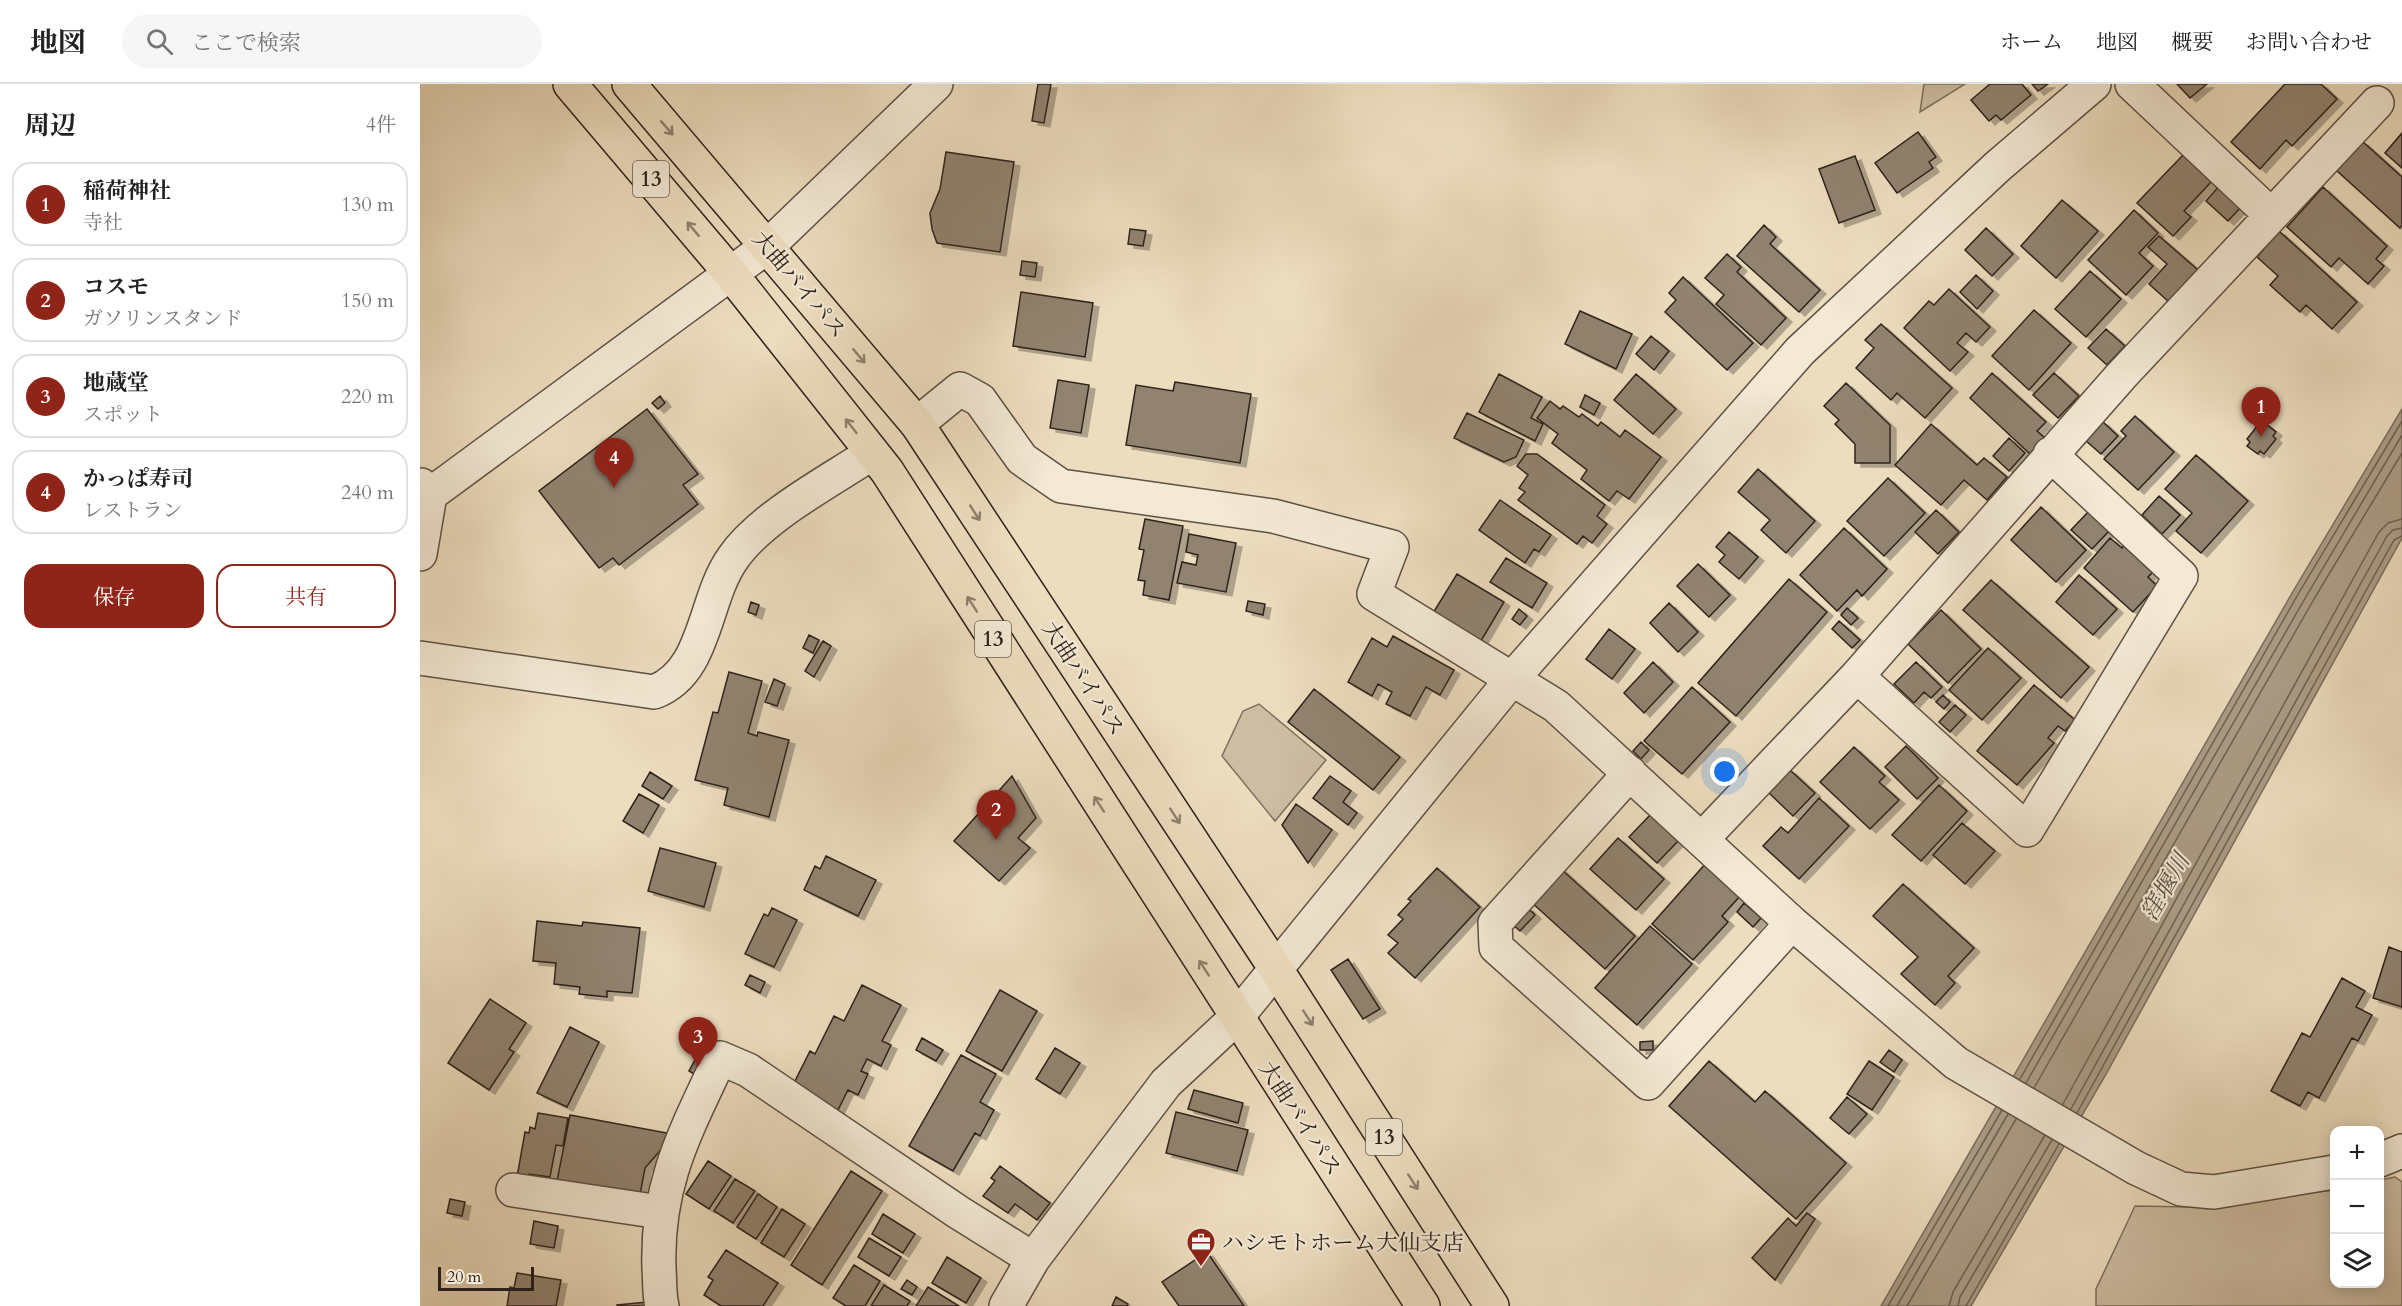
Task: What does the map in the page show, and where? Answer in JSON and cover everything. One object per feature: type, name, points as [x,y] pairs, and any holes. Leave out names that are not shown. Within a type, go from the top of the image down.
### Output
[{"type":"highway","name":"大曲バイパス","points":[[570,84],[731,274],[887,471],[1423,1306]]},
{"type":"highway","name":"大曲バイパス","points":[[629,84],[916,424],[1276,969],[1492,1306]]},
{"type":"street","points":[[420,554],[423,493],[768,246],[936,84]]},
{"type":"street","points":[[1006,1306],[1033,1259],[1166,1083],[1236,1018],[1512,679],[1800,351],[1997,166],[2094,84]]},
{"type":"street","points":[[2132,84],[2271,215]]},
{"type":"street","points":[[1702,839],[1857,676],[2050,454],[2377,103]]},
{"type":"street","points":[[916,424],[960,389],[980,400],[1022,459],[1061,486],[1273,516],[1392,546],[1374,594],[1556,706],[1792,923],[1956,1063],[2136,1168],[2181,1189],[2214,1192],[2330,1173]]},
{"type":"street","points":[[420,658],[654,692],[670,686],[688,663],[698,643],[719,580],[734,556],[763,526],[872,453]]},
{"type":"street","points":[[1857,676],[2027,830],[2181,576],[2050,454]]},
{"type":"street","points":[[1630,773],[1495,923],[1496,947],[1648,1083],[1792,923]]},
{"type":"street","points":[[662,1306],[658,1239],[660,1212],[676,1151],[720,1058],[748,1070],[958,1212],[1033,1259]]},
{"type":"street","points":[[2384,1158],[2402,1151]]},
{"type":"street","points":[[513,1190],[660,1212]]},
{"type":"shaded area","points":[[1924,84],[1965,84],[1920,112]]},
{"type":"shaded area","points":[[1259,704],[1326,760],[1275,821],[1222,756],[1243,711]]},
{"type":"shaded area","points":[[2395,1177],[2402,1182],[2402,1306],[2096,1306],[2096,1289],[2135,1206],[2189,1207],[2330,1190],[2330,1288],[2384,1288],[2384,1179]]},
{"type":"water","name":"窪堰川","points":[[2402,409],[2402,538],[2105,1076],[1971,1306],[1881,1306],[2295,588]]},
{"type":"building","points":[[1038,84],[1051,84],[1044,123],[1032,121]]},
{"type":"building","points":[[1990,84],[2022,84],[2031,95],[2001,120],[1996,115],[1989,121],[1971,100]]},
{"type":"building","points":[[2032,84],[2048,84],[2038,91]]},
{"type":"building","points":[[2177,84],[2207,84],[2190,98]]},
{"type":"building","points":[[2285,84],[2321,84],[2337,99],[2292,146],[2286,140],[2260,169],[2231,142]]},
{"type":"building","points":[[1918,132],[1936,157],[1929,162],[1933,168],[1897,193],[1875,163]]},
{"type":"building","points":[[2402,133],[2402,168],[2385,153]]},
{"type":"building","points":[[2362,141],[2402,177],[2402,225],[2400,228],[2336,170]]},
{"type":"building","points":[[946,152],[1014,162],[1000,252],[937,243],[930,213],[940,189]]},
{"type":"building","points":[[2183,155],[2211,182],[2184,211],[2191,217],[2173,236],[2137,203]]},
{"type":"building","points":[[1855,156],[1875,210],[1839,223],[1819,169]]},
{"type":"building","points":[[2220,185],[2242,206],[2228,221],[2206,201]]},
{"type":"building","points":[[2323,187],[2387,246],[2376,259],[2384,266],[2368,284],[2339,258],[2331,267],[2287,227]]},
{"type":"building","points":[[2062,200],[2098,231],[2056,278],[2021,246]]},
{"type":"building","points":[[2134,210],[2158,233],[2139,253],[2153,266],[2126,295],[2088,260]]},
{"type":"building","points":[[1764,225],[1776,237],[1770,244],[1820,290],[1799,312],[1737,256]]},
{"type":"building","points":[[1986,228],[2013,254],[1992,276],[1965,250]]},
{"type":"building","points":[[1130,229],[1146,231],[1143,246],[1128,244]]},
{"type":"building","points":[[2279,231],[2357,302],[2332,329],[2306,305],[2300,312],[2270,285],[2278,276],[2257,257]]},
{"type":"building","points":[[2159,236],[2198,270],[2169,302],[2149,284],[2167,264],[2148,247]]},
{"type":"building","points":[[1727,254],[1741,267],[1737,272],[1786,318],[1761,345],[1716,304],[1724,295],[1705,278]]},
{"type":"building","points":[[1022,261],[1037,263],[1035,277],[1020,275]]},
{"type":"building","points":[[2090,271],[2121,299],[2086,337],[2055,309]]},
{"type":"building","points":[[1976,275],[1993,291],[1977,309],[1960,292]]},
{"type":"building","points":[[1683,277],[1753,343],[1727,370],[1665,312],[1676,300],[1669,293]]},
{"type":"building","points":[[1949,289],[1990,327],[1976,342],[1966,333],[1957,343],[1968,352],[1950,371],[1904,328],[1929,301],[1934,305]]},
{"type":"building","points":[[1021,292],[1093,303],[1085,357],[1013,346]]},
{"type":"building","points":[[2034,310],[2071,343],[2029,390],[1992,356]]},
{"type":"building","points":[[1580,311],[1632,334],[1616,369],[1565,344]]},
{"type":"building","points":[[1881,324],[1952,388],[1925,418],[1897,393],[1891,400],[1856,368],[1874,348],[1865,340]]},
{"type":"building","points":[[2106,329],[2125,346],[2107,365],[2088,348]]},
{"type":"building","points":[[1651,336],[1669,351],[1654,370],[1636,354]]},
{"type":"building","points":[[1992,373],[2046,422],[2037,431],[2045,438],[2030,454],[1970,398]]},
{"type":"building","points":[[2054,373],[2079,396],[2058,418],[2033,395]]},
{"type":"building","points":[[1499,374],[1542,397],[1531,418],[1543,424],[1535,441],[1479,412]]},
{"type":"building","points":[[1636,374],[1676,409],[1653,434],[1614,400]]},
{"type":"building","points":[[1058,380],[1089,385],[1081,433],[1050,428]]},
{"type":"building","points":[[1175,382],[1251,394],[1240,463],[1126,445],[1136,385],[1173,391]]},
{"type":"building","points":[[1846,383],[1890,425],[1890,463],[1855,463],[1855,444],[1835,424],[1839,420],[1824,406]]},
{"type":"building","points":[[1585,395],[1600,403],[1594,415],[1580,407]]},
{"type":"building","points":[[660,396],[665,403],[658,409],[652,403]]},
{"type":"building","points":[[1550,401],[1560,409],[1563,406],[1579,417],[1582,414],[1598,426],[1601,422],[1620,437],[1625,430],[1661,457],[1629,499],[1617,491],[1609,501],[1581,479],[1587,470],[1552,443],[1558,434],[1537,418]]},
{"type":"building","points":[[647,409],[698,474],[683,485],[698,504],[619,565],[613,558],[599,568],[539,491]]},
{"type":"building","points":[[1467,413],[1524,440],[1516,457],[1504,462],[1454,438]]},
{"type":"building","points":[[2135,416],[2174,452],[2138,490],[2104,459],[2126,436],[2121,431]]},
{"type":"building","points":[[2102,421],[2118,436],[2101,454],[2085,440]]},
{"type":"building","points":[[2265,423],[2276,432],[2273,436],[2276,439],[2264,454],[2260,451],[2258,454],[2247,446],[2250,442],[2247,439],[2258,425],[2262,428]]},
{"type":"building","points":[[1931,424],[1977,465],[1984,458],[2007,477],[1987,500],[1964,480],[1941,505],[1895,465]]},
{"type":"building","points":[[2009,438],[2025,453],[2009,471],[1993,456]]},
{"type":"building","points":[[1526,454],[1537,454],[1605,505],[1597,516],[1607,524],[1592,543],[1583,536],[1577,544],[1518,500],[1525,492],[1519,488],[1528,475],[1517,466]]},
{"type":"building","points":[[2196,455],[2248,501],[2201,553],[2176,531],[2192,513],[2165,489]]},
{"type":"building","points":[[1758,469],[1815,521],[1786,553],[1761,530],[1770,520],[1738,492]]},
{"type":"building","points":[[1888,478],[1925,513],[1884,556],[1847,521]]},
{"type":"building","points":[[2159,496],[2180,515],[2162,534],[2142,515]]},
{"type":"building","points":[[1500,500],[1551,535],[1539,552],[1534,549],[1525,563],[1479,530]]},
{"type":"building","points":[[2041,507],[2086,550],[2056,582],[2011,540]]},
{"type":"building","points":[[1936,510],[1959,532],[1938,554],[1915,532]]},
{"type":"building","points":[[2089,511],[2110,530],[2092,549],[2071,530]]},
{"type":"building","points":[[1145,519],[1183,526],[1169,600],[1143,595],[1145,581],[1138,580],[1144,550],[1139,549]]},
{"type":"building","points":[[1844,528],[1887,569],[1862,596],[1857,590],[1837,611],[1800,575]]},
{"type":"building","points":[[1729,532],[1758,557],[1739,579],[1719,562],[1725,555],[1716,547]]},
{"type":"building","points":[[1189,534],[1236,543],[1226,592],[1177,583],[1182,562],[1196,565],[1198,555],[1186,552]]},
{"type":"building","points":[[2110,538],[2122,548],[2125,544],[2154,571],[2148,577],[2157,586],[2133,612],[2084,568]]},
{"type":"building","points":[[1506,558],[1547,583],[1532,608],[1490,582]]},
{"type":"building","points":[[1698,564],[1730,595],[1709,617],[1677,586]]},
{"type":"building","points":[[1457,574],[1504,602],[1478,646],[1430,618]]},
{"type":"building","points":[[2079,575],[2117,609],[2093,635],[2056,602]]},
{"type":"building","points":[[1789,579],[1827,612],[1736,716],[1698,683]]},
{"type":"building","points":[[1991,580],[2089,667],[2061,698],[1963,610]]},
{"type":"building","points":[[1248,601],[1265,604],[1263,615],[1246,611]]},
{"type":"building","points":[[751,602],[759,605],[756,615],[748,612]]},
{"type":"building","points":[[1669,603],[1698,632],[1678,652],[1650,623]]},
{"type":"building","points":[[1847,608],[1858,618],[1851,625],[1841,615]]},
{"type":"building","points":[[1519,609],[1527,616],[1520,625],[1512,619]]},
{"type":"building","points":[[1941,610],[1981,649],[1948,683],[1908,644]]},
{"type":"building","points":[[1839,621],[1860,640],[1852,648],[1832,629]]},
{"type":"building","points":[[1609,629],[1635,649],[1612,679],[1586,659]]},
{"type":"building","points":[[809,635],[819,640],[813,653],[803,648]]},
{"type":"building","points":[[1393,636],[1454,670],[1440,695],[1426,687],[1410,716],[1386,704],[1392,692],[1378,684],[1372,696],[1348,682],[1372,638],[1387,647]]},
{"type":"building","points":[[823,641],[831,646],[814,677],[805,671]]},
{"type":"building","points":[[1988,648],[2021,678],[1982,720],[1949,690]]},
{"type":"building","points":[[1653,662],[1673,682],[1644,713],[1624,693]]},
{"type":"building","points":[[1916,662],[1942,687],[1931,698],[1924,692],[1914,703],[1894,684]]},
{"type":"building","points":[[729,672],[762,681],[748,733],[757,736],[758,732],[789,740],[769,817],[724,805],[728,788],[695,780],[713,712],[718,713]]},
{"type":"building","points":[[774,679],[785,684],[777,706],[765,702]]},
{"type":"building","points":[[2034,685],[2075,720],[2065,731],[2058,726],[2048,738],[2054,743],[2017,785],[1977,751]]},
{"type":"building","points":[[1692,687],[1730,722],[1682,774],[1644,741]]},
{"type":"building","points":[[1314,689],[1400,757],[1373,790],[1288,722]]},
{"type":"building","points":[[1943,695],[1950,702],[1944,709],[1936,702]]},
{"type":"building","points":[[1955,705],[1966,715],[1950,732],[1939,722]]},
{"type":"building","points":[[1641,742],[1649,750],[1641,759],[1633,751]]},
{"type":"building","points":[[1906,746],[1938,778],[1917,799],[1885,767]]},
{"type":"building","points":[[1854,747],[1885,776],[1879,782],[1899,800],[1870,829],[1820,782]]},
{"type":"building","points":[[1790,770],[1815,793],[1793,816],[1769,793]]},
{"type":"building","points":[[650,772],[672,786],[663,799],[642,786]]},
{"type":"building","points":[[1012,776],[1036,818],[1018,838],[1030,848],[999,881],[954,841]]},
{"type":"building","points":[[1330,776],[1351,791],[1343,802],[1357,813],[1348,825],[1313,798]]},
{"type":"building","points":[[1939,785],[1967,811],[1921,861],[1892,835]]},
{"type":"building","points":[[639,794],[659,805],[643,833],[623,821]]},
{"type":"building","points":[[1819,798],[1849,826],[1799,879],[1763,846],[1781,827],[1788,833]]},
{"type":"building","points":[[1296,804],[1332,830],[1308,863],[1282,825]]},
{"type":"building","points":[[1651,814],[1679,840],[1657,863],[1629,837]]},
{"type":"building","points":[[1962,823],[1995,851],[1965,884],[1933,855]]},
{"type":"building","points":[[1618,838],[1664,879],[1636,910],[1590,869]]},
{"type":"building","points":[[660,848],[716,863],[704,907],[648,891]]},
{"type":"building","points":[[826,856],[876,880],[858,916],[804,890],[815,866],[820,869]]},
{"type":"building","points":[[1706,863],[1741,895],[1722,916],[1728,922],[1693,960],[1652,924]]},
{"type":"building","points":[[1437,868],[1480,907],[1415,978],[1388,953],[1398,943],[1388,935],[1403,919],[1398,915],[1411,901],[1408,899]]},
{"type":"building","points":[[1560,868],[1635,936],[1605,969],[1530,901]]},
{"type":"building","points":[[1903,884],[1974,948],[1948,976],[1955,983],[1935,1005],[1901,974],[1918,957],[1873,916]]},
{"type":"building","points":[[1744,903],[1761,918],[1753,927],[1737,912]]},
{"type":"building","points":[[1527,907],[1535,915],[1520,931],[1511,923]]},
{"type":"building","points":[[772,908],[797,920],[774,967],[745,954],[764,914],[768,916]]},
{"type":"building","points":[[537,921],[582,926],[583,922],[640,928],[632,993],[607,991],[607,997],[579,994],[580,987],[554,984],[556,963],[533,961]]},
{"type":"building","points":[[1650,926],[1692,964],[1637,1025],[1595,988]]},
{"type":"building","points":[[2389,947],[2402,952],[2402,1007],[2373,998]]},
{"type":"building","points":[[1348,959],[1380,1009],[1363,1019],[1331,970]]},
{"type":"building","points":[[750,975],[765,982],[760,993],[745,985]]},
{"type":"building","points":[[2342,978],[2365,991],[2356,1007],[2372,1015],[2358,1041],[2352,1038],[2319,1098],[2308,1092],[2300,1106],[2271,1091],[2302,1033],[2310,1037]]},
{"type":"building","points":[[862,985],[901,1005],[882,1041],[891,1045],[881,1066],[867,1059],[861,1071],[868,1074],[858,1095],[848,1090],[838,1110],[792,1087],[810,1051],[815,1054],[834,1016],[844,1021]]},
{"type":"building","points":[[1000,990],[1037,1011],[1002,1071],[966,1051]]},
{"type":"building","points":[[490,999],[526,1023],[509,1049],[514,1052],[489,1090],[448,1063]]},
{"type":"building","points":[[570,1027],[599,1042],[567,1107],[537,1093]]},
{"type":"building","points":[[922,1038],[943,1050],[936,1061],[916,1050]]},
{"type":"building","points":[[1653,1041],[1653,1050],[1640,1050],[1640,1042]]},
{"type":"building","points":[[1055,1048],[1080,1063],[1060,1094],[1036,1079]]},
{"type":"building","points":[[1889,1050],[1902,1060],[1894,1072],[1880,1062]]},
{"type":"building","points":[[961,1055],[996,1074],[980,1102],[994,1110],[980,1136],[975,1133],[953,1171],[909,1146]]},
{"type":"building","points":[[696,1058],[707,1064],[699,1077],[689,1071]]},
{"type":"building","points":[[1709,1061],[1755,1102],[1765,1091],[1846,1163],[1796,1219],[1669,1106]]},
{"type":"building","points":[[1869,1061],[1894,1077],[1872,1110],[1847,1094]]},
{"type":"building","points":[[1194,1090],[1243,1103],[1238,1123],[1188,1109]]},
{"type":"building","points":[[1847,1097],[1867,1114],[1849,1134],[1830,1118]]},
{"type":"building","points":[[1176,1112],[1248,1130],[1237,1171],[1166,1153]]},
{"type":"building","points":[[538,1113],[568,1118],[563,1146],[556,1145],[550,1177],[529,1174],[528,1179],[517,1177],[525,1132],[529,1133],[530,1127],[535,1129]]},
{"type":"building","points":[[570,1115],[667,1133],[665,1145],[645,1168],[640,1195],[556,1186]]},
{"type":"building","points":[[708,1161],[731,1176],[709,1209],[686,1194]]},
{"type":"building","points":[[1000,1166],[1050,1203],[1037,1220],[1015,1204],[1008,1213],[983,1196],[995,1181],[991,1178]]},
{"type":"building","points":[[851,1171],[882,1191],[822,1285],[791,1265]]},
{"type":"building","points":[[735,1179],[755,1191],[733,1223],[714,1211]]},
{"type":"building","points":[[758,1194],[777,1207],[756,1239],[737,1227]]},
{"type":"building","points":[[450,1199],[465,1202],[462,1216],[447,1213]]},
{"type":"building","points":[[782,1209],[805,1224],[784,1257],[761,1243]]},
{"type":"building","points":[[1807,1213],[1815,1219],[1775,1280],[1752,1258],[1788,1218],[1796,1226]]},
{"type":"building","points":[[883,1214],[915,1234],[903,1253],[872,1234]]},
{"type":"building","points":[[534,1221],[558,1226],[554,1248],[530,1244]]},
{"type":"building","points":[[869,1238],[901,1257],[889,1276],[858,1257]]},
{"type":"building","points":[[726,1250],[778,1283],[763,1306],[721,1306],[704,1295],[713,1280],[708,1277]]},
{"type":"building","name":"ハシモトホーム大仙支店","points":[[1207,1252],[1244,1306],[1179,1306],[1162,1282]]},
{"type":"building","points":[[947,1257],[981,1278],[966,1303],[932,1283]]},
{"type":"building","points":[[854,1265],[880,1281],[865,1306],[846,1306],[833,1298]]},
{"type":"building","points":[[517,1273],[561,1280],[556,1306],[507,1306],[510,1287],[514,1288]]},
{"type":"building","points":[[907,1280],[917,1287],[912,1295],[901,1289]]},
{"type":"building","points":[[884,1285],[910,1301],[907,1306],[871,1306]]},
{"type":"building","points":[[928,1287],[959,1306],[916,1306]]},
{"type":"building","points":[[1116,1297],[1128,1304],[1127,1306],[1112,1306]]},
{"type":"building","points":[[647,1302],[648,1306],[617,1306],[617,1305]]},
{"type":"place","name":"稲荷神社","points":[[2261,437]]},
{"type":"place","name":"かっぱ寿司","points":[[614,488]]},
{"type":"place","name":"コスモ","points":[[996,840]]},
{"type":"place","name":"地蔵堂","points":[[698,1067]]},
{"type":"place","name":"ハシモトホーム大仙支店","points":[[1201,1268]]}]
